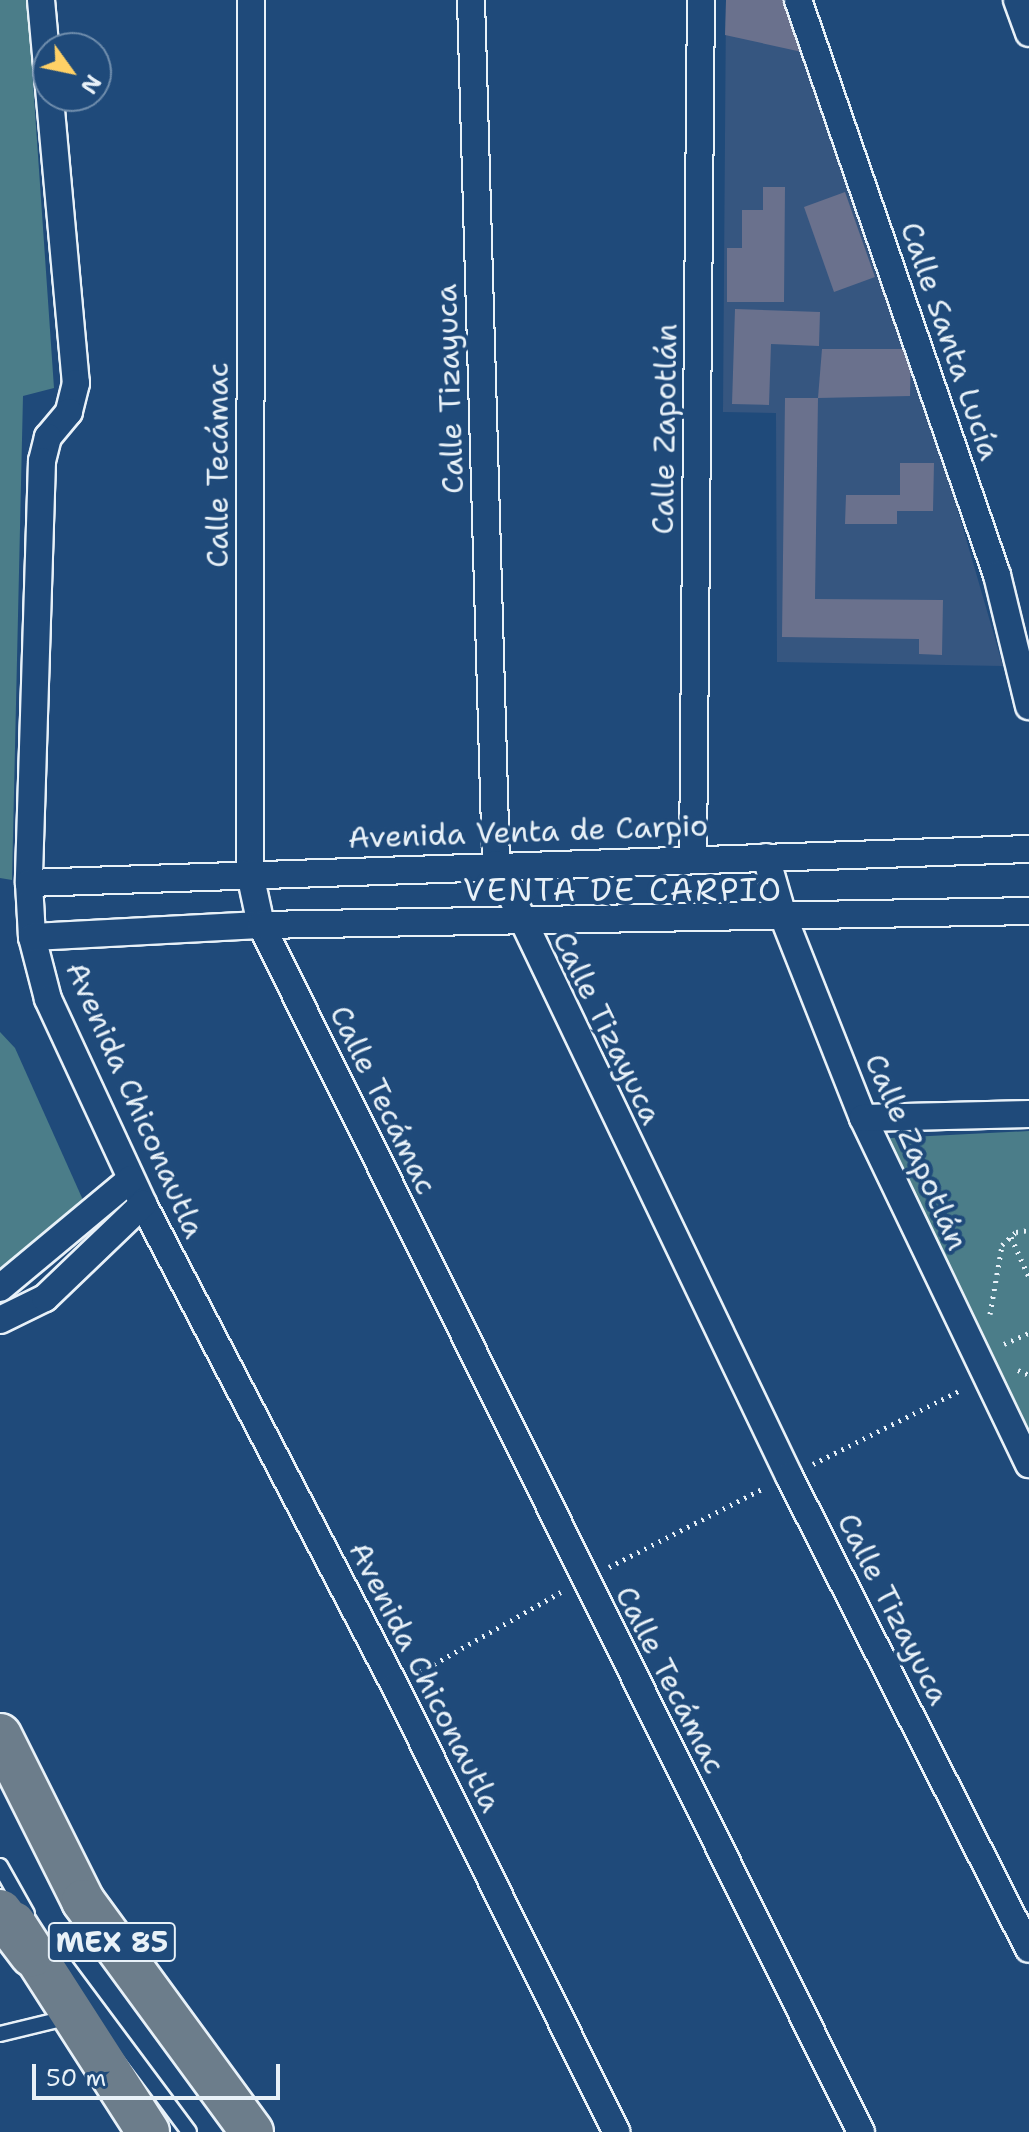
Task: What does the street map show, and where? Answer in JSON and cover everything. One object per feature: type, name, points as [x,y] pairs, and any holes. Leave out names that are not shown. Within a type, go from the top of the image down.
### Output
[{"type":"highway","points":[[0,1912],[40,1943]]},
{"type":"main road","name":"MEX 85","points":[[0,1735],[83,1901],[252,2132]]},
{"type":"main road","name":"MEX 85","points":[[0,1897],[40,1943],[73,2016],[148,2132]]},
{"type":"street","name":"Avenida Chiconautla","points":[[41,0],[76,383],[69,412],[48,437],[42,461],[29,883],[32,937],[48,999],[143,1204],[395,1686],[616,2132]]},
{"type":"street","name":"Calle Tecámac","points":[[251,0],[250,874],[261,925],[861,2132]]},
{"type":"street","name":"Calle Tizayuca","points":[[471,0],[496,864],[521,922],[789,1476],[1029,1949]]},
{"type":"street","name":"Calle Zapotlán","points":[[693,859],[701,0]]},
{"type":"street","name":"Calle Santa Lucía","points":[[798,0],[997,575],[1029,706]]},
{"type":"street","points":[[1017,0],[1029,33]]},
{"type":"street","name":"Avenida Venta de Carpio","points":[[29,883],[496,864],[1029,849]]},
{"type":"street","name":"Calle Zapotlán","points":[[766,857],[783,916],[863,1118],[1029,1464]]},
{"type":"street","points":[[32,937],[261,925],[1029,911]]},
{"type":"street","points":[[863,1118],[1029,1114]]},
{"type":"street","points":[[0,1288],[131,1179]]},
{"type":"street","points":[[0,1320],[45,1298],[143,1204]]},
{"type":"lane","points":[[0,1866],[40,1943],[189,2132]]},
{"type":"lane","points":[[0,2034],[73,2016]]},
{"type":"path","points":[[989,1322],[993,1273],[1002,1245],[1011,1237],[1029,1230]]},
{"type":"path","points":[[1011,1237],[1029,1277]]},
{"type":"path","points":[[993,1345],[1003,1357]]},
{"type":"path","points":[[1011,1367],[1029,1375]]},
{"type":"path","points":[[395,1686],[584,1579],[986,1378]]},
{"type":"shaded area","points":[[726,0],[785,0],[889,305],[911,349],[1003,666],[777,662],[776,413],[723,412]]},
{"type":"green space","points":[[0,0],[33,0],[32,112],[35,112],[54,388],[23,396],[12,880],[0,878]]},
{"type":"green space","points":[[0,1032],[15,1048],[91,1218],[62,1248],[0,1268]]},
{"type":"green space","points":[[1029,1131],[1029,1477],[871,1139]]},
{"type":"building","points":[[726,0],[785,0],[802,52],[725,35]]},
{"type":"building","points":[[763,187],[785,187],[784,302],[727,302],[727,248],[742,248],[742,210],[763,210]]},
{"type":"building","points":[[845,192],[875,277],[834,292],[804,207]]},
{"type":"building","points":[[735,309],[820,312],[819,346],[771,344],[769,405],[732,404]]},
{"type":"building","points":[[822,349],[911,349],[910,396],[818,398]]},
{"type":"building","points":[[785,398],[818,398],[815,599],[943,600],[942,655],[919,654],[919,639],[782,637]]},
{"type":"building","points":[[900,463],[934,463],[933,511],[897,511],[897,524],[845,524],[846,495],[900,495]]},
{"type":"district","name":"VENTA DE CARPIO","points":[[623,890]]}]
